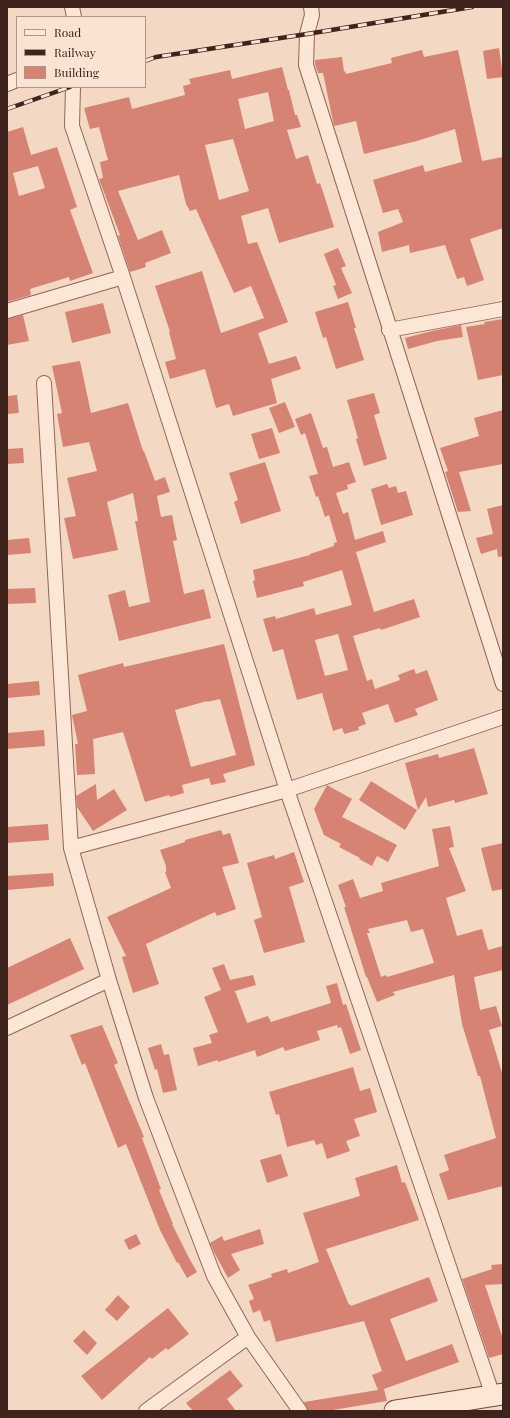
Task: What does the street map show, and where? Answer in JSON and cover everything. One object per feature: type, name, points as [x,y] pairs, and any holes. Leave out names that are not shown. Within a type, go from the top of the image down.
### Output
[{"type":"main road","points":[[395,1411],[498,1395]]},
{"type":"street","points":[[311,7],[312,15],[307,34],[306,65],[389,330],[503,684]]},
{"type":"street","points":[[73,88],[72,126],[123,277],[287,790],[498,1395]]},
{"type":"street","points":[[7,311],[123,277]]},
{"type":"street","points":[[389,330],[503,309]]},
{"type":"street","points":[[44,383],[71,848],[109,980],[146,1098],[214,1276],[248,1336],[300,1411]]},
{"type":"street","points":[[71,848],[287,790],[503,717]]},
{"type":"street","points":[[7,1028],[109,980]]},
{"type":"street","points":[[146,1411],[248,1336]]},
{"type":"building","points":[[499,48],[503,77],[487,79],[483,51]]},
{"type":"building","points":[[422,50],[424,57],[458,50],[482,161],[503,157],[503,228],[470,239],[484,280],[467,286],[464,277],[457,279],[445,245],[410,253],[409,245],[382,252],[378,232],[403,222],[398,209],[383,213],[373,180],[423,165],[425,172],[462,162],[455,129],[417,141],[364,154],[356,121],[334,126],[323,73],[318,73],[315,64],[315,60],[342,57],[344,72],[345,71],[346,74],[392,63],[391,58]]},
{"type":"building","points":[[282,67],[295,115],[297,115],[301,127],[287,130],[296,159],[308,155],[317,184],[320,183],[334,227],[279,243],[268,208],[241,216],[248,244],[257,242],[288,322],[258,333],[269,364],[296,356],[301,369],[271,379],[277,403],[233,416],[229,404],[216,408],[205,369],[170,379],[165,362],[176,359],[170,332],[155,286],[202,271],[221,333],[264,318],[251,286],[234,293],[196,209],[190,211],[186,204],[179,175],[118,191],[138,240],[162,230],[171,253],[145,263],[146,267],[130,272],[118,236],[120,235],[99,179],[103,178],[100,162],[108,160],[99,127],[90,129],[84,108],[129,97],[132,109],[185,95],[183,86],[191,84],[189,79],[230,70],[232,79]],"holes":[[[268,92],[274,121],[245,129],[238,99]],[[233,139],[249,191],[219,200],[205,145]]]},
{"type":"building","points":[[23,127],[31,155],[57,147],[77,207],[70,210],[93,273],[70,281],[69,277],[30,289],[31,295],[7,302],[7,132]],"holes":[[[38,166],[45,188],[19,196],[13,173]]]},
{"type":"building","points":[[338,248],[346,266],[341,268],[352,293],[338,299],[333,286],[336,285],[324,254]]},
{"type":"building","points":[[348,302],[364,360],[336,369],[326,337],[323,338],[315,312]]},
{"type":"building","points":[[103,303],[111,333],[72,343],[65,312]]},
{"type":"building","points":[[23,315],[29,341],[7,345],[7,319]]},
{"type":"building","points":[[503,319],[503,375],[478,380],[466,327]]},
{"type":"building","points":[[461,325],[463,337],[437,341],[408,349],[405,338]]},
{"type":"building","points":[[80,361],[91,413],[128,403],[143,451],[155,481],[165,477],[170,492],[157,496],[161,517],[172,515],[177,540],[173,541],[184,594],[204,589],[211,618],[119,641],[108,595],[125,590],[129,607],[150,602],[135,521],[138,521],[133,493],[107,502],[118,550],[73,559],[64,518],[76,516],[67,478],[97,471],[89,442],[63,447],[57,414],[62,413],[52,366]]},
{"type":"building","points":[[374,393],[380,413],[374,415],[387,459],[364,466],[347,400]]},
{"type":"building","points":[[17,395],[19,413],[7,414],[7,396]]},
{"type":"building","points":[[285,402],[295,427],[279,433],[269,408]]},
{"type":"building","points":[[503,410],[503,464],[459,472],[471,511],[458,512],[445,472],[448,471],[440,448],[479,436],[474,418]]},
{"type":"building","points":[[311,413],[323,448],[327,447],[333,467],[349,462],[356,482],[347,485],[348,489],[336,493],[343,514],[348,512],[355,540],[383,531],[386,542],[356,552],[374,612],[414,599],[420,617],[381,630],[380,628],[353,636],[367,681],[372,679],[375,689],[400,680],[398,675],[414,669],[416,674],[427,670],[438,700],[415,709],[418,715],[395,723],[388,704],[362,713],[366,724],[358,727],[359,730],[344,734],[342,728],[333,731],[322,693],[297,700],[283,649],[273,652],[263,619],[275,616],[276,619],[314,608],[316,615],[352,605],[342,570],[303,582],[304,586],[257,598],[253,581],[255,580],[253,570],[310,555],[334,546],[334,543],[337,542],[329,515],[325,517],[318,496],[316,497],[309,476],[318,474],[305,433],[301,435],[295,419]],"holes":[[[338,634],[348,670],[325,676],[315,640]]]},
{"type":"building","points":[[272,428],[280,453],[259,459],[251,434]]},
{"type":"building","points":[[23,448],[24,463],[7,464],[7,449]]},
{"type":"building","points":[[265,462],[281,511],[241,524],[234,502],[238,500],[229,473]]},
{"type":"building","points":[[387,484],[389,488],[396,486],[398,493],[406,491],[413,515],[381,525],[371,489]]},
{"type":"building","points":[[503,505],[503,556],[498,557],[497,549],[481,554],[476,538],[493,534],[487,509]]},
{"type":"building","points":[[29,538],[31,553],[7,555],[7,540]]},
{"type":"building","points":[[35,588],[36,603],[7,604],[7,589]]},
{"type":"building","points":[[224,644],[255,765],[223,774],[226,782],[211,785],[209,778],[182,785],[184,793],[170,797],[169,795],[145,802],[123,732],[93,739],[95,774],[77,775],[75,744],[78,744],[72,715],[87,711],[78,675],[123,663],[124,667]],"holes":[[[220,699],[236,755],[191,767],[175,710]]]},
{"type":"building","points":[[39,681],[40,695],[7,698],[7,684]]},
{"type":"building","points":[[44,730],[45,746],[7,749],[7,733]]},
{"type":"building","points":[[474,748],[488,794],[455,803],[454,800],[428,807],[426,797],[418,810],[405,763],[438,754],[439,758]]},
{"type":"building","points":[[371,781],[417,810],[405,830],[359,800]]},
{"type":"building","points":[[96,784],[97,800],[114,789],[127,810],[93,831],[77,807],[76,796]]},
{"type":"building","points":[[327,785],[352,799],[342,817],[397,845],[388,862],[377,856],[372,866],[339,847],[341,844],[324,835],[314,809]]},
{"type":"building","points":[[48,824],[49,840],[7,843],[7,827]]},
{"type":"building","points":[[450,826],[454,847],[449,848],[466,891],[446,898],[457,936],[482,929],[488,950],[503,946],[503,970],[474,977],[480,1010],[496,1006],[502,1026],[489,1030],[503,1076],[503,1186],[448,1200],[439,1174],[449,1170],[444,1155],[496,1138],[480,1076],[478,1076],[462,1024],[454,975],[393,992],[395,995],[377,1002],[366,977],[344,907],[346,907],[338,885],[353,879],[360,898],[383,891],[381,883],[439,866],[432,829]],"holes":[[[407,920],[411,932],[423,929],[434,963],[387,977],[386,975],[381,977],[367,933],[370,933],[368,929]]]},
{"type":"building","points":[[221,830],[223,835],[230,833],[239,863],[222,867],[236,909],[217,916],[215,912],[146,944],[159,984],[133,993],[122,957],[126,956],[107,917],[171,888],[165,872],[166,866],[160,850],[185,842],[185,840]]},
{"type":"building","points":[[503,843],[503,889],[492,891],[481,848]]},
{"type":"building","points":[[294,852],[304,882],[289,887],[305,942],[264,953],[254,920],[262,917],[247,863],[274,855],[275,859]]},
{"type":"building","points":[[53,873],[54,886],[7,890],[7,876]]},
{"type":"building","points":[[70,938],[84,969],[7,1005],[7,968]]},
{"type":"building","points":[[224,964],[230,980],[253,975],[256,985],[235,991],[247,1023],[268,1016],[271,1022],[331,1003],[326,986],[337,983],[343,1005],[346,1004],[361,1050],[350,1054],[341,1027],[338,1028],[337,1025],[317,1031],[320,1040],[285,1051],[283,1047],[257,1057],[255,1050],[218,1062],[218,1060],[198,1066],[193,1048],[212,1043],[209,1035],[218,1032],[204,997],[221,990],[212,968]]},
{"type":"building","points":[[102,1025],[118,1063],[114,1065],[144,1137],[142,1138],[172,1224],[197,1272],[187,1278],[178,1262],[177,1263],[160,1230],[126,1144],[118,1148],[85,1063],[82,1065],[70,1035]]},
{"type":"building","points":[[161,1044],[164,1055],[169,1054],[177,1090],[163,1093],[157,1069],[155,1070],[148,1048]]},
{"type":"building","points":[[353,1067],[360,1091],[370,1088],[377,1112],[354,1119],[360,1136],[346,1141],[350,1151],[327,1159],[322,1143],[316,1145],[314,1140],[287,1147],[279,1114],[276,1115],[269,1092]]},
{"type":"building","points":[[281,1154],[288,1176],[267,1183],[260,1160]]},
{"type":"building","points":[[397,1165],[402,1183],[405,1182],[419,1220],[326,1249],[349,1305],[350,1304],[351,1306],[429,1277],[438,1301],[390,1319],[406,1361],[452,1344],[459,1362],[384,1389],[387,1401],[327,1411],[308,1411],[304,1402],[378,1390],[372,1375],[382,1371],[364,1321],[276,1342],[270,1320],[264,1322],[260,1310],[253,1313],[249,1301],[254,1299],[248,1285],[272,1277],[271,1274],[287,1269],[288,1273],[319,1262],[303,1213],[360,1196],[355,1178]]},
{"type":"building","points":[[260,1229],[264,1244],[231,1254],[240,1270],[228,1278],[210,1243],[222,1236],[224,1241]]},
{"type":"building","points":[[136,1234],[141,1244],[129,1250],[124,1240]]},
{"type":"building","points":[[503,1264],[503,1284],[485,1285],[503,1339],[503,1354],[489,1358],[462,1279],[492,1269],[491,1265]]},
{"type":"building","points":[[118,1295],[130,1307],[117,1321],[105,1310]]},
{"type":"building","points":[[168,1308],[189,1334],[168,1350],[166,1348],[152,1359],[150,1357],[102,1400],[81,1376]]},
{"type":"building","points":[[84,1330],[97,1343],[87,1355],[73,1341]]},
{"type":"building","points":[[230,1370],[243,1386],[227,1399],[236,1411],[193,1411],[186,1403]]},
{"type":"railway","points":[[146,61],[156,57],[472,7]]},
{"type":"railway","points":[[7,109],[67,88]]}]
